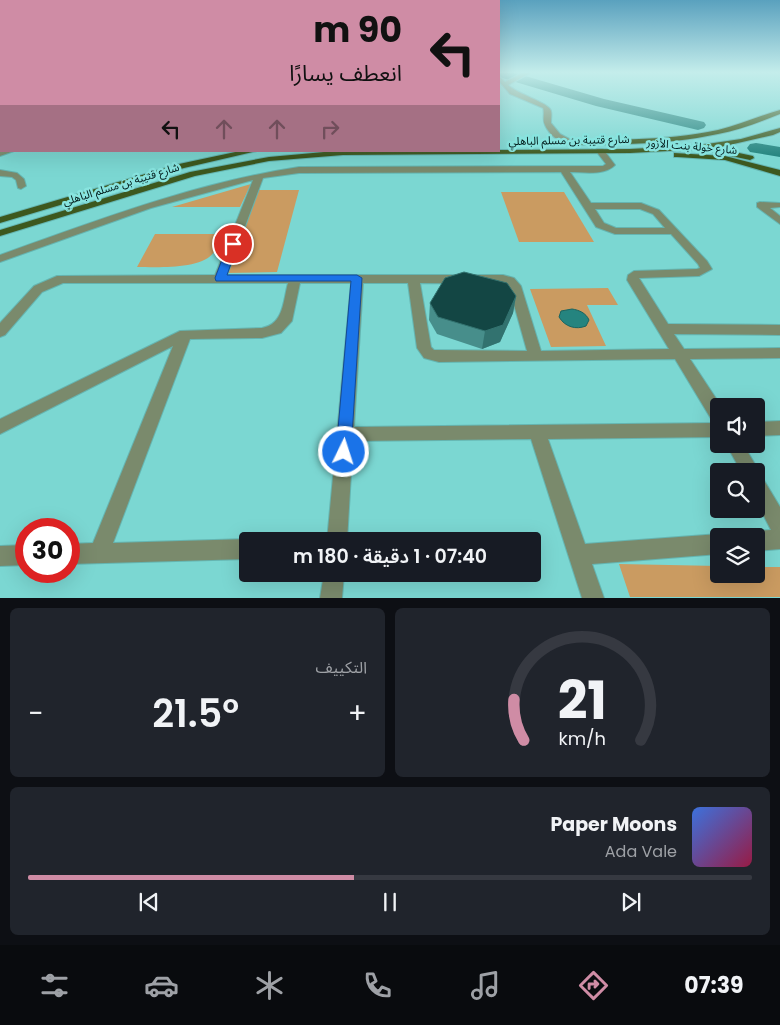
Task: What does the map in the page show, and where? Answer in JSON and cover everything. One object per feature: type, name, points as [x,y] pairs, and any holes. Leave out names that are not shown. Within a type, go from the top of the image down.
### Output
[{"type":"main road","name":"شارع قتيبة بن مسلم الباهلي","points":[[500,144],[686,137],[718,132],[780,112]]},
{"type":"main road","points":[[718,148],[718,140],[758,126],[780,112]]},
{"type":"main road","points":[[718,148],[780,130]]},
{"type":"main road","name":"شارع خولة بنت الأزور","points":[[742,140],[738,148],[750,158],[780,168]]},
{"type":"main road","points":[[509,144],[667,144],[718,148],[750,158]]},
{"type":"main road","name":"شارع قتيبة بن مسلم الباهلي","points":[[500,152],[630,151],[647,148],[699,147]]},
{"type":"main road","points":[[718,148],[739,161]]},
{"type":"main road","name":"شارع خولة بنت الأزور","points":[[630,151],[661,155],[712,157],[739,161],[780,173]]},
{"type":"main road","name":"شارع قتيبة بن مسلم الباهلي","points":[[0,220],[175,168],[248,152]]},
{"type":"main road","name":"شارع قتيبة بن مسلم الباهلي","points":[[0,233],[193,174],[269,159],[343,153],[472,152]]},
{"type":"street","points":[[529,101],[546,107],[548,111],[547,124],[557,136],[568,142]]},
{"type":"street","points":[[0,259],[206,189],[258,176],[298,170],[605,169],[611,165],[600,151]]},
{"type":"street","points":[[564,170],[600,225],[607,229],[615,231],[673,231]]},
{"type":"street","points":[[0,173],[14,175],[20,179],[21,186]]},
{"type":"street","points":[[220,278],[258,176]]},
{"type":"street","points":[[778,205],[760,205],[780,221]]},
{"type":"street","points":[[588,206],[641,206],[649,208],[656,212],[703,263],[706,269],[699,272],[634,275],[633,280],[710,402]]},
{"type":"street","points":[[0,332],[38,288],[61,278],[503,279],[510,281],[515,286],[536,356]]},
{"type":"street","points":[[0,427],[185,334],[262,333],[276,330],[285,321],[295,278]]},
{"type":"street","points":[[338,532],[357,278]]},
{"type":"street","points":[[414,278],[424,348],[429,354],[440,357],[780,354]]},
{"type":"street","points":[[664,329],[780,330]]},
{"type":"street","points":[[99,553],[185,334]]},
{"type":"street","points":[[765,429],[780,428]]},
{"type":"street","points":[[345,434],[710,430]]},
{"type":"street","points":[[537,432],[593,598]]},
{"type":"street","points":[[765,499],[780,526]]},
{"type":"street","points":[[765,540],[780,539]]},
{"type":"street","points":[[579,555],[710,545]]},
{"type":"street","points":[[80,554],[239,549]]},
{"type":"street","points":[[0,556],[15,555]]},
{"type":"street","points":[[331,598],[333,582]]},
{"type":"shaded area","points":[[251,184],[240,207],[172,207]]},
{"type":"shaded area","points":[[257,190],[299,190],[277,272],[225,273]]},
{"type":"shaded area","points":[[501,192],[564,192],[594,242],[519,242]]},
{"type":"shaded area","points":[[155,234],[221,234],[214,252],[200,262],[167,267],[137,267]]},
{"type":"shaded area","points":[[608,288],[618,305],[587,305],[606,346],[551,347],[530,289]]},
{"type":"shaded area","points":[[619,564],[710,566],[710,583],[765,583],[765,567],[780,567],[780,597],[630,597]]},
{"type":"water","points":[[572,309],[586,315],[589,320],[586,326],[571,327],[561,320],[559,317],[561,311]]},
{"type":"building","points":[[464,272],[507,283],[516,296],[503,325],[485,331],[438,317],[430,303],[445,278]]},
{"type":"waterway","points":[[594,101],[698,125]]},
{"type":"waterway","points":[[756,148],[780,152]]},
{"type":"route","points":[[233,244],[220,278],[357,278],[344,452]]}]
